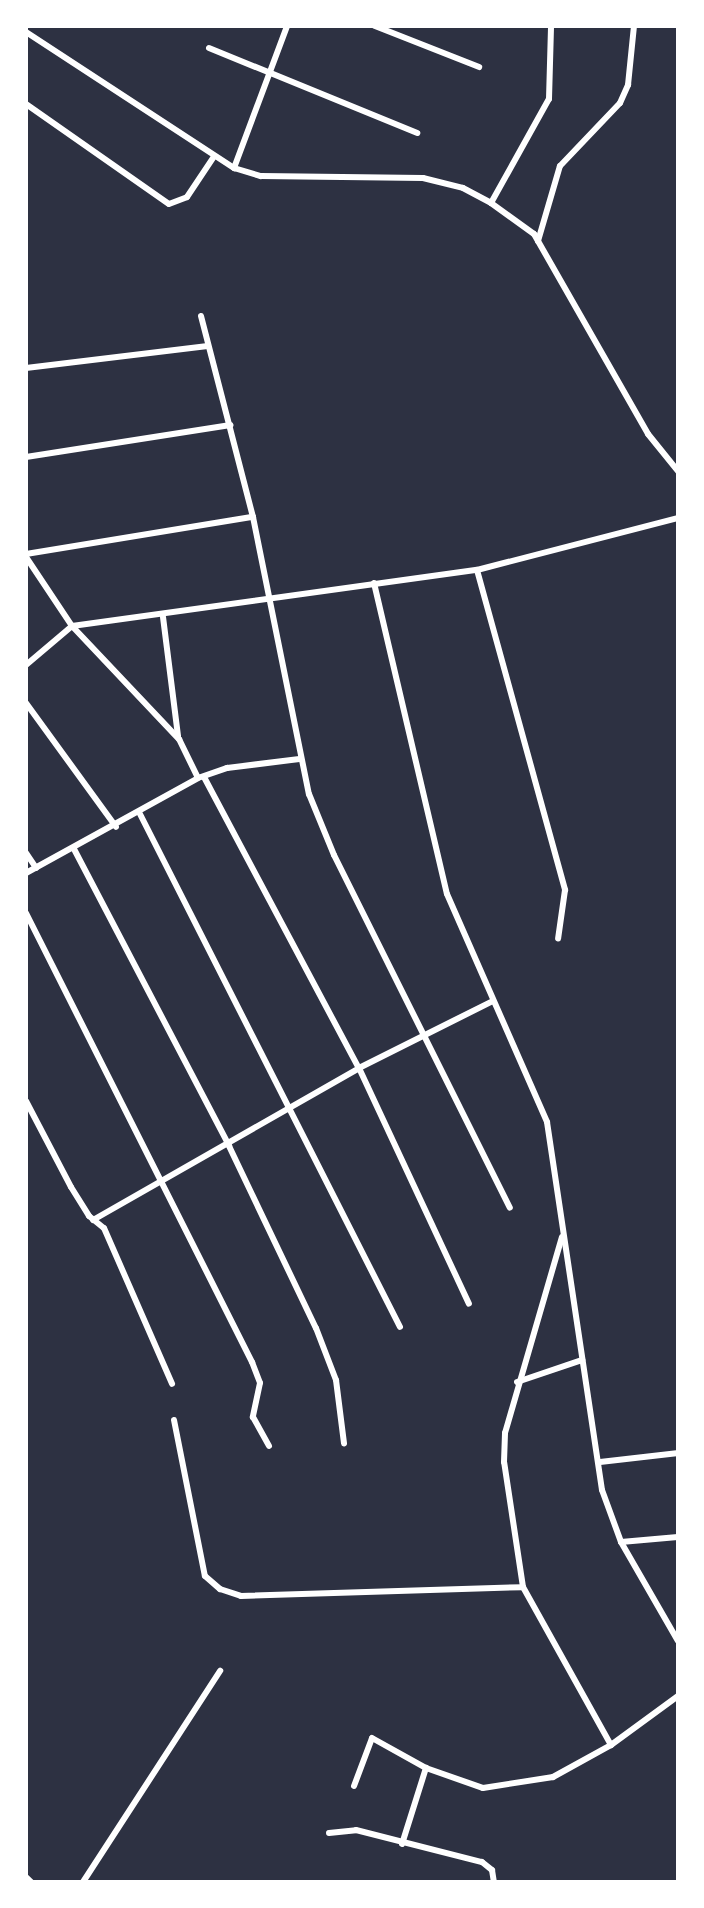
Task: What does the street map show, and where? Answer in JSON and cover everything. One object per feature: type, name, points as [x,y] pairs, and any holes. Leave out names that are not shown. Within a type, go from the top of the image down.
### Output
[{"type":"street","points":[[234,168],[287,26]]},
{"type":"street","points":[[375,26],[479,67]]},
{"type":"street","points":[[491,203],[549,99],[551,26]]},
{"type":"street","points":[[538,241],[560,166],[620,103],[628,85],[634,26]]},
{"type":"street","points":[[26,32],[213,158],[234,168],[261,176],[423,178],[463,188],[491,203],[538,241],[648,434],[678,471]]},
{"type":"street","points":[[209,48],[417,133]]},
{"type":"street","points":[[26,104],[169,204],[187,197],[213,158]]},
{"type":"street","points":[[201,316],[253,517],[299,759],[334,855],[510,1208]]},
{"type":"street","points":[[26,368],[208,346]]},
{"type":"street","points":[[26,457],[231,425]]},
{"type":"street","points":[[253,517],[26,556],[72,626],[179,739],[359,1068],[469,1304]]},
{"type":"street","points":[[26,665],[72,626],[163,617],[477,570],[678,518]]},
{"type":"street","points":[[477,570],[565,890],[558,939]]},
{"type":"street","points":[[374,583],[447,894],[547,1122],[602,1490],[621,1542],[678,1641]]},
{"type":"street","points":[[163,617],[179,739]]},
{"type":"street","points":[[26,703],[116,827]]},
{"type":"street","points":[[26,873],[140,814],[201,777],[227,768],[299,759]]},
{"type":"street","points":[[140,814],[400,1327]]},
{"type":"street","points":[[74,849],[229,1146],[330,1361],[344,1443]]},
{"type":"street","points":[[26,853],[36,868]]},
{"type":"street","points":[[26,913],[164,1181],[258,1377],[253,1417],[269,1446]]},
{"type":"street","points":[[93,1220],[229,1146],[359,1068],[493,1001]]},
{"type":"street","points":[[26,1101],[93,1220],[104,1228],[172,1384]]},
{"type":"street","points":[[563,1231],[517,1382],[503,1446],[523,1587],[611,1745]]},
{"type":"street","points":[[517,1382],[582,1360]]},
{"type":"street","points":[[174,1420],[205,1576],[220,1589],[241,1596],[523,1587]]},
{"type":"street","points":[[600,1462],[678,1453]]},
{"type":"street","points":[[621,1542],[678,1537]]},
{"type":"street","points":[[83,1882],[220,1671]]},
{"type":"street","points":[[354,1786],[372,1738],[426,1768],[483,1788],[553,1777],[611,1745],[678,1696]]},
{"type":"street","points":[[402,1844],[426,1768]]},
{"type":"street","points":[[329,1833],[356,1830],[482,1862],[492,1870],[494,1882]]},
{"type":"street","points":[[26,1877],[31,1882]]}]
